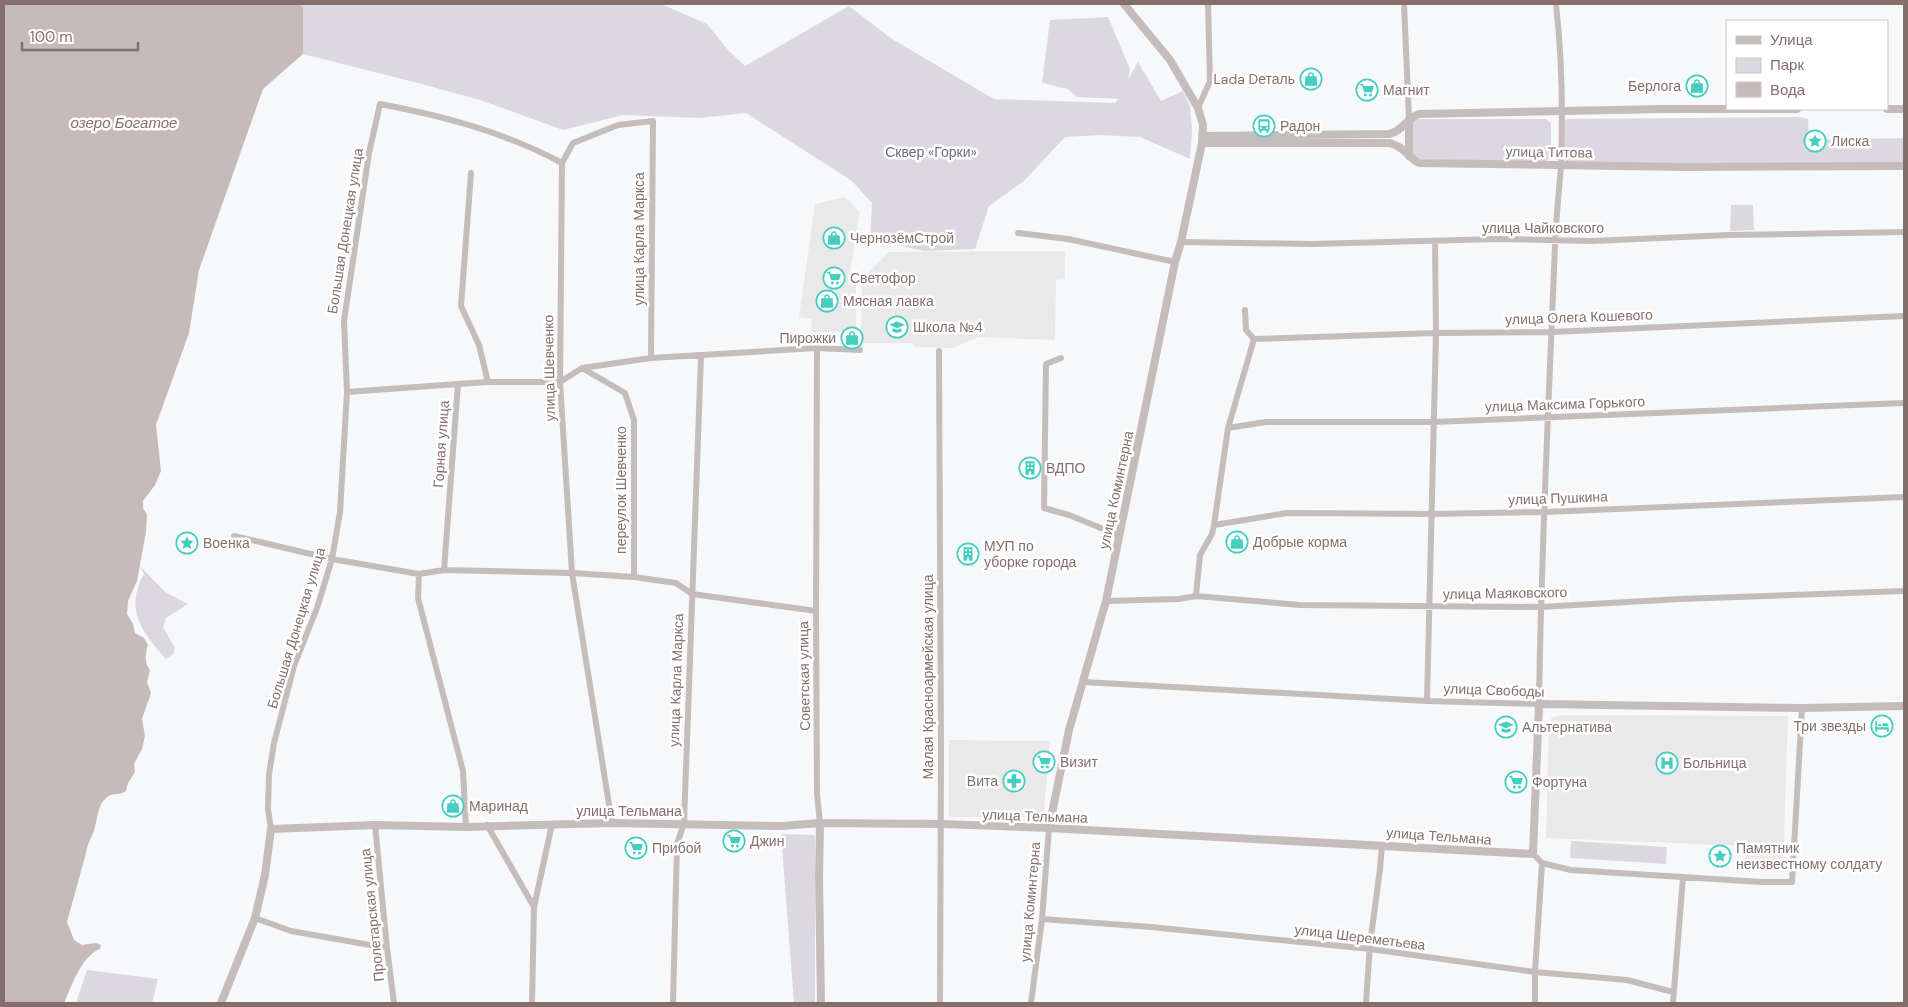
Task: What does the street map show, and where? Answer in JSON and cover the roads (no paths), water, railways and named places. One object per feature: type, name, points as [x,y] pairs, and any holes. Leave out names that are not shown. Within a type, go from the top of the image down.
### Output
[{"type":"street","name":"улица Коминтерна","points":[[1031,1003],[1042,919],[1049,828],[1069,730],[1106,601],[1118,535],[1202,140],[1203,126],[1198,108],[1170,60],[1124,4]]},
{"type":"street","points":[[1198,108],[1210,81],[1208,4]]},
{"type":"street","points":[[1404,4],[1409,104],[1409,156]]},
{"type":"street","points":[[1556,4],[1561,44],[1561,164],[1555,242],[1547,418],[1533,854],[1542,863],[1571,870],[1762,882],[1792,882],[1802,708]]},
{"type":"street","name":"Большая Донецкая улица","points":[[221,1003],[255,918],[265,875],[271,829],[268,808],[269,774],[274,743],[294,666],[317,608],[332,560],[340,512],[347,392],[344,321],[368,153],[380,104],[427,113],[492,131],[542,152],[562,163]]},
{"type":"street","points":[[1409,104],[1414,112],[1419,114]]},
{"type":"street","points":[[1888,109],[1904,109]]},
{"type":"street","points":[[1202,140],[1389,134],[1395,133],[1409,119],[1419,114],[1726,110]]},
{"type":"street","name":"улица Карла Маркса","points":[[562,163],[573,143],[618,125],[653,121],[651,358]]},
{"type":"street","name":"улица Титова","points":[[1202,140],[1390,143],[1399,145],[1419,163],[1684,167],[1904,166]]},
{"type":"street","name":"улица Шевченко","points":[[562,163],[560,382],[572,573],[612,823]]},
{"type":"street","points":[[471,173],[461,306],[479,345],[488,382]]},
{"type":"street","name":"улица Чайковского","points":[[1181,242],[1312,244],[1498,239],[1555,242],[1904,232]]},
{"type":"street","points":[[1018,233],[1068,239],[1175,262]]},
{"type":"street","points":[[1427,701],[1436,332],[1435,241]]},
{"type":"street","points":[[1196,596],[1200,555],[1212,534],[1214,525],[1228,428],[1254,339],[1246,330],[1245,310]]},
{"type":"street","name":"улица Олега Кошевого","points":[[1254,339],[1436,332],[1552,332],[1904,316]]},
{"type":"street","points":[[560,382],[582,368],[651,358],[817,348],[860,350]]},
{"type":"street","name":"Советская улица","points":[[817,348],[816,611],[817,794],[820,823],[818,877],[820,1003]]},
{"type":"street","name":"Малая Красноармейская улица","points":[[939,351],[940,1003]]},
{"type":"street","name":"улица Карла Маркса","points":[[673,1003],[677,844],[684,823],[701,356]]},
{"type":"street","points":[[1061,358],[1046,364],[1044,508],[1069,515],[1118,535]]},
{"type":"street","name":"переулок Шевченко","points":[[582,368],[624,393],[634,420],[634,577]]},
{"type":"street","name":"Горная улица","points":[[444,570],[458,384],[560,382]]},
{"type":"street","points":[[347,392],[458,384]]},
{"type":"street","name":"улица Максима Горького","points":[[1228,428],[1266,422],[1434,422],[1904,403]]},
{"type":"street","name":"улица Пушкина","points":[[1214,525],[1287,513],[1432,514],[1545,512],[1904,497]]},
{"type":"street","points":[[234,536],[332,560],[418,574],[444,570],[572,573],[634,577],[676,583],[692,594],[816,611]]},
{"type":"street","points":[[418,574],[418,598],[463,770],[466,827]]},
{"type":"street","name":"улица Маяковского","points":[[1106,601],[1179,600],[1196,596],[1300,605],[1540,607],[1680,599],[1904,591]]},
{"type":"street","name":"улица Свободы","points":[[1083,682],[1427,701],[1802,708],[1904,706]]},
{"type":"street","name":"улица Тельмана","points":[[271,829],[375,825],[466,827],[612,823],[781,826],[820,823],[941,824],[1533,854]]},
{"type":"street","points":[[532,1003],[534,907],[552,824]]},
{"type":"street","name":"Пролетарская улица","points":[[375,825],[394,1003]]},
{"type":"street","points":[[488,825],[534,907]]},
{"type":"street","points":[[1366,1003],[1382,845]]},
{"type":"street","points":[[1535,1003],[1535,972],[1542,863]]},
{"type":"street","points":[[1673,1003],[1684,877]]},
{"type":"street","points":[[255,918],[291,931],[387,948]]},
{"type":"street","name":"улица Шереметьева","points":[[1042,919],[1151,927],[1370,949],[1535,972],[1626,980],[1673,992]]},
{"type":"water","name":"озеро Богатое","points":[[4,4],[300,4],[303,8],[303,54],[263,89],[199,270],[189,333],[156,425],[161,471],[155,485],[143,501],[143,508],[147,514],[146,532],[137,581],[128,601],[127,614],[133,624],[135,633],[144,638],[148,645],[146,658],[150,670],[147,682],[151,693],[142,719],[145,736],[142,749],[134,764],[135,772],[128,783],[126,791],[111,795],[103,801],[87,847],[67,922],[74,940],[82,945],[96,943],[101,945],[100,949],[87,958],[82,965],[64,1003],[4,1003]]},
{"type":"place","name":"Lada Dеталь","points":[[1311,79]]},
{"type":"place","name":"Берлога","points":[[1697,86]]},
{"type":"place","name":"Магнит","points":[[1367,90]]},
{"type":"place","name":"Радон","points":[[1264,126]]},
{"type":"place","name":"Лиска","points":[[1815,141]]},
{"type":"place","name":"ЧернозёмСтрой","points":[[834,238]]},
{"type":"place","name":"Светофор","points":[[834,278]]},
{"type":"place","name":"Мясная лавка","points":[[827,301]]},
{"type":"place","name":"Школа №4","points":[[897,327]]},
{"type":"place","name":"Пирожки","points":[[852,338]]},
{"type":"place","name":"ВДПО","points":[[1030,468]]},
{"type":"place","name":"Добрые корма","points":[[1237,542]]},
{"type":"place","name":"Военка","points":[[187,543]]},
{"type":"place","name":"МУП по уборке города","points":[[968,554]]},
{"type":"place","name":"Три звезды","points":[[1882,726]]},
{"type":"place","name":"Альтернатива","points":[[1506,727]]},
{"type":"place","name":"Визит","points":[[1044,762]]},
{"type":"place","name":"Больница","points":[[1667,763]]},
{"type":"place","name":"Вита","points":[[1014,781]]},
{"type":"place","name":"Фортуна","points":[[1516,782]]},
{"type":"place","name":"Маринад","points":[[453,806]]},
{"type":"place","name":"Джин","points":[[734,841]]},
{"type":"place","name":"Прибой","points":[[636,848]]},
{"type":"place","name":"Памятник неизвестному солдату","points":[[1720,856]]},
{"type":"park label","name":"Сквер «Горки»","points":[[931,152]]}]
